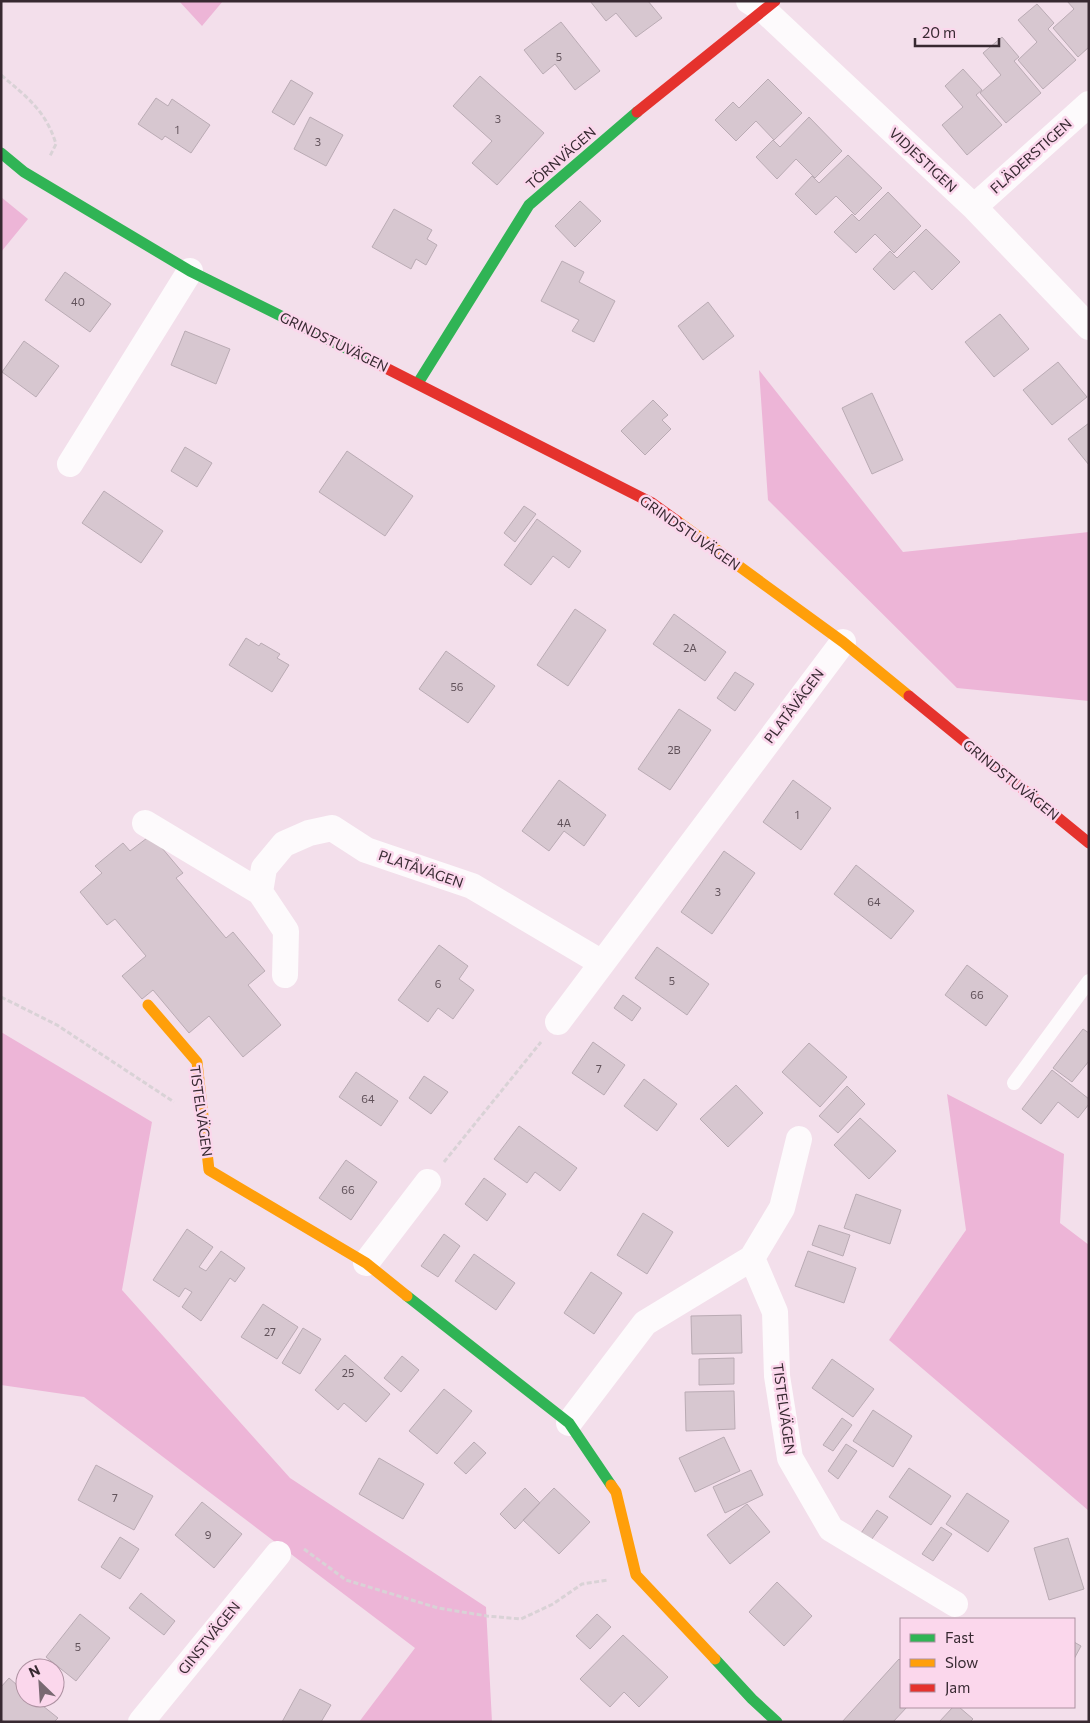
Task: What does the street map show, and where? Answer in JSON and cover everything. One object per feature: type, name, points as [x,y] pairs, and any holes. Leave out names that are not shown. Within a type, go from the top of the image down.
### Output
[{"type":"street","name":"VIDJESTIGEN","points":[[763,4],[974,207],[1089,327]]},
{"type":"street","name":"TÖRNVÄGEN","points":[[418,383],[529,205],[763,4]]},
{"type":"street","name":"FLÄDERSTIGEN","points":[[974,207],[1089,104]]},
{"type":"street","name":"GRINDSTUVÄGEN","points":[[1,153],[24,172],[190,271],[418,383],[652,503],[843,642],[1089,843]]},
{"type":"street","points":[[70,464],[190,271]]},
{"type":"street","name":"PLATÅVÄGEN","points":[[558,1022],[843,642]]},
{"type":"street","points":[[145,823],[260,892],[286,930],[284,975]]},
{"type":"street","name":"PLATÅVÄGEN","points":[[260,892],[264,868],[284,844],[309,833],[332,828],[366,850],[472,886],[602,963]]},
{"type":"street","name":"TISTELVÄGEN","points":[[148,1005],[197,1062],[209,1170],[366,1263],[569,1423],[616,1492],[636,1575],[752,1700],[777,1722]]},
{"type":"street","points":[[569,1423],[645,1323],[752,1258],[782,1208],[799,1139]]},
{"type":"street","points":[[366,1263],[428,1182]]},
{"type":"street","name":"TISTELVÄGEN","points":[[752,1258],[775,1312],[777,1376],[790,1458],[813,1498],[832,1529],[955,1604]]},
{"type":"street","name":"GINSTVÄGEN","points":[[141,1722],[288,1549]]},
{"type":"lane","points":[[1014,1083],[1089,981]]},
{"type":"path","points":[[1,74],[33,102],[51,127],[56,144],[46,163]]},
{"type":"path","points":[[1,997],[57,1024],[204,1122]]},
{"type":"path","points":[[428,1182],[558,1022]]},
{"type":"path","points":[[288,1549],[346,1580],[438,1608],[521,1619],[553,1604],[582,1584],[636,1575]]},
{"type":"shaded area","points":[[179,1],[223,1],[202,26]]},
{"type":"shaded area","points":[[1,197],[28,219],[1,252]]},
{"type":"shaded area","points":[[759,370],[903,552],[1089,532],[1089,701],[957,688],[768,500]]},
{"type":"shaded area","points":[[1,1032],[152,1122],[122,1290],[290,1478],[486,1607],[492,1722],[359,1722],[415,1648],[84,1397],[1,1385]]},
{"type":"shaded area","points":[[947,1094],[1064,1154],[1060,1223],[1089,1245],[1089,1511],[889,1340],[966,1230]]},
{"type":"building","points":[[590,1],[648,1],[662,18],[636,37],[616,13],[606,21]]},
{"type":"building","points":[[1067,1],[1089,1],[1089,47],[1078,57],[1053,28],[1074,9]]},
{"type":"building","points":[[1037,4],[1054,23],[1048,29],[1076,60],[1043,89],[1018,60],[1037,42],[1018,20]]},
{"type":"building","points":[[561,22],[600,71],[575,90],[555,64],[543,74],[524,50]]},
{"type":"building","points":[[1002,37],[1019,57],[1014,61],[1041,93],[1006,123],[980,93],[1001,75],[983,53]]},
{"type":"building","points":[[963,69],[982,90],[976,95],[1002,125],[967,155],[942,125],[963,107],[945,86]]},
{"type":"building","points":[[480,76],[544,133],[497,185],[472,163],[492,141],[453,106]]},
{"type":"building","points":[[768,79],[802,113],[774,140],[756,121],[736,141],[715,120],[733,102],[739,108]]},
{"type":"building","points":[[291,80],[313,93],[294,125],[272,112]]},
{"type":"building","points":[[156,98],[168,106],[172,99],[210,125],[191,153],[165,136],[162,140],[138,124]]},
{"type":"building","points":[[310,117],[343,135],[326,166],[294,149]]},
{"type":"building","points":[[809,117],[842,151],[815,178],[796,159],[777,179],[756,157],[773,140],[780,147]]},
{"type":"building","points":[[848,155],[882,188],[855,215],[836,196],[816,215],[795,194],[812,176],[819,183]]},
{"type":"building","points":[[888,192],[921,226],[894,253],[875,234],[856,253],[834,232],[852,214],[859,221]]},
{"type":"building","points":[[580,201],[601,221],[575,247],[555,226]]},
{"type":"building","points":[[394,209],[432,230],[427,239],[437,245],[426,265],[416,259],[411,269],[372,247]]},
{"type":"building","points":[[926,229],[960,262],[932,290],[914,271],[894,290],[873,269],[890,251],[897,258]]},
{"type":"building","points":[[562,261],[584,272],[579,282],[615,301],[594,342],[572,331],[579,320],[541,301]]},
{"type":"building","points":[[65,272],[111,304],[90,332],[45,300]]},
{"type":"building","points":[[708,302],[734,336],[703,360],[678,326]]},
{"type":"building","points":[[1000,314],[1029,349],[994,377],[965,342]]},
{"type":"building","points":[[185,331],[230,349],[216,384],[171,365]]},
{"type":"building","points":[[24,341],[59,366],[36,397],[2,372]]},
{"type":"building","points":[[1058,362],[1087,397],[1052,425],[1023,390]]},
{"type":"building","points":[[872,393],[903,460],[872,474],[842,408]]},
{"type":"building","points":[[653,400],[668,415],[662,420],[671,429],[645,455],[621,431]]},
{"type":"building","points":[[1089,423],[1089,465],[1068,439]]},
{"type":"building","points":[[185,447],[212,463],[197,487],[171,471]]},
{"type":"building","points":[[347,451],[413,496],[385,536],[319,492]]},
{"type":"building","points":[[104,491],[163,531],[141,563],[82,523]]},
{"type":"building","points":[[524,506],[536,514],[515,542],[504,533]]},
{"type":"building","points":[[537,519],[581,551],[569,568],[553,556],[531,585],[504,565]]},
{"type":"building","points":[[575,609],[606,630],[568,686],[537,665]]},
{"type":"building","points":[[674,614],[726,652],[705,681],[653,644]]},
{"type":"building","points":[[246,638],[259,646],[261,643],[280,654],[277,658],[289,665],[272,692],[229,665]]},
{"type":"building","points":[[446,651],[495,686],[468,723],[419,689]]},
{"type":"building","points":[[735,672],[754,684],[735,711],[717,698]]},
{"type":"building","points":[[679,709],[711,730],[670,790],[638,769]]},
{"type":"building","points":[[559,780],[606,815],[584,846],[564,831],[549,851],[522,831]]},
{"type":"building","points":[[793,780],[831,808],[801,850],[763,822]]},
{"type":"building","points":[[151,835],[183,873],[176,878],[226,938],[233,932],[265,971],[248,985],[281,1025],[243,1057],[209,1016],[189,1033],[153,990],[142,999],[122,976],[146,956],[115,919],[107,925],[80,892],[102,873],[95,866],[123,843],[130,851]]},
{"type":"building","points":[[724,851],[755,873],[712,934],[681,912]]},
{"type":"building","points":[[856,865],[914,911],[891,939],[834,894]]},
{"type":"building","points":[[439,945],[468,966],[459,979],[474,990],[453,1019],[438,1008],[428,1022],[398,1000]]},
{"type":"building","points":[[657,947],[709,984],[687,1015],[635,978]]},
{"type":"building","points":[[967,965],[1008,996],[986,1026],[945,995]]},
{"type":"building","points":[[623,995],[641,1008],[632,1021],[614,1008]]},
{"type":"building","points":[[1083,1029],[1089,1033],[1089,1061],[1072,1082],[1053,1068]]},
{"type":"building","points":[[593,1042],[625,1065],[604,1095],[572,1073]]},
{"type":"building","points":[[809,1043],[847,1077],[820,1107],[782,1072]]},
{"type":"building","points":[[1052,1070],[1089,1099],[1089,1104],[1078,1118],[1058,1102],[1041,1124],[1022,1109]]},
{"type":"building","points":[[356,1072],[398,1101],[381,1126],[339,1097]]},
{"type":"building","points":[[424,1076],[448,1092],[431,1114],[409,1098]]},
{"type":"building","points":[[644,1079],[677,1104],[657,1131],[624,1106]]},
{"type":"building","points":[[736,1085],[763,1113],[728,1147],[700,1119]]},
{"type":"building","points":[[847,1086],[865,1104],[838,1133],[819,1116]]},
{"type":"building","points":[[860,1118],[896,1151],[869,1179],[834,1145]]},
{"type":"building","points":[[519,1126],[577,1168],[560,1191],[535,1172],[527,1183],[494,1159]]},
{"type":"building","points":[[346,1160],[377,1182],[351,1220],[319,1198]]},
{"type":"building","points":[[484,1178],[506,1194],[487,1221],[465,1204]]},
{"type":"building","points":[[856,1194],[901,1210],[890,1244],[844,1228]]},
{"type":"building","points":[[643,1213],[673,1232],[647,1274],[617,1255]]},
{"type":"building","points":[[819,1225],[850,1235],[843,1256],[812,1245]]},
{"type":"building","points":[[187,1229],[213,1247],[199,1267],[206,1271],[221,1251],[245,1268],[235,1282],[230,1278],[201,1321],[182,1307],[192,1292],[185,1288],[179,1297],[153,1280]]},
{"type":"building","points":[[444,1234],[460,1246],[438,1277],[421,1266]]},
{"type":"building","points":[[808,1251],[856,1268],[844,1303],[795,1286]]},
{"type":"building","points":[[474,1254],[515,1283],[496,1310],[455,1281]]},
{"type":"building","points":[[591,1272],[622,1293],[594,1334],[564,1313]]},
{"type":"building","points":[[263,1304],[298,1327],[277,1359],[241,1337]]},
{"type":"building","points":[[741,1315],[742,1353],[692,1354],[691,1316]]},
{"type":"building","points":[[303,1328],[321,1339],[300,1374],[282,1363]]},
{"type":"building","points":[[345,1355],[390,1394],[366,1422],[344,1403],[338,1410],[315,1390]]},
{"type":"building","points":[[402,1356],[419,1370],[401,1392],[384,1378]]},
{"type":"building","points":[[734,1358],[734,1384],[699,1385],[699,1359]]},
{"type":"building","points":[[832,1359],[874,1389],[853,1417],[812,1388]]},
{"type":"building","points":[[444,1389],[472,1411],[437,1454],[409,1431]]},
{"type":"building","points":[[734,1391],[735,1429],[686,1431],[685,1392]]},
{"type":"building","points":[[873,1410],[912,1436],[893,1467],[853,1441]]},
{"type":"building","points":[[842,1418],[852,1425],[833,1451],[823,1445]]},
{"type":"building","points":[[724,1437],[740,1471],[695,1492],[679,1458]]},
{"type":"building","points":[[474,1442],[486,1453],[466,1474],[454,1463]]},
{"type":"building","points":[[846,1444],[857,1451],[838,1479],[828,1471]]},
{"type":"building","points":[[379,1458],[424,1484],[403,1519],[359,1494]]},
{"type":"building","points":[[96,1465],[153,1496],[134,1530],[78,1500]]},
{"type":"building","points":[[909,1468],[951,1496],[931,1525],[889,1497]]},
{"type":"building","points":[[751,1470],[763,1495],[725,1513],[713,1487]]},
{"type":"building","points":[[525,1488],[540,1503],[515,1529],[500,1514]]},
{"type":"building","points":[[554,1488],[590,1522],[559,1554],[523,1520]]},
{"type":"building","points":[[967,1493],[1009,1521],[988,1552],[946,1524]]},
{"type":"building","points":[[202,1502],[242,1534],[214,1568],[175,1535]]},
{"type":"building","points":[[747,1504],[770,1532],[730,1564],[707,1535]]},
{"type":"building","points":[[877,1510],[888,1517],[869,1543],[859,1536]]},
{"type":"building","points":[[941,1527],[952,1534],[933,1561],[922,1554]]},
{"type":"building","points":[[120,1537],[139,1549],[120,1579],[101,1567]]},
{"type":"building","points":[[1068,1538],[1084,1589],[1049,1600],[1034,1548]]},
{"type":"building","points":[[777,1582],[812,1616],[784,1646],[749,1612]]},
{"type":"building","points":[[141,1593],[175,1621],[164,1635],[129,1608]]},
{"type":"building","points":[[80,1614],[110,1638],[76,1681],[65,1672],[65,1658],[46,1657]]},
{"type":"building","points":[[597,1614],[611,1627],[590,1649],[576,1636]]},
{"type":"building","points":[[623,1635],[668,1677],[639,1707],[624,1692],[610,1707],[580,1679]]},
{"type":"building","points":[[1075,1643],[1081,1646],[1075,1657]]},
{"type":"building","points":[[899,1659],[900,1708],[906,1708],[893,1722],[842,1722]]},
{"type":"building","points":[[9,1678],[15,1683],[15,1708],[46,1708],[58,1718],[54,1722],[5,1722],[1,1719],[1,1687]]},
{"type":"building","points":[[300,1689],[331,1705],[321,1722],[282,1722]]},
{"type":"building","points":[[952,1708],[960,1708],[973,1719],[970,1722],[939,1722]]},
{"type":"traffic: fast","points":[[418,383],[529,205],[637,112]]},
{"type":"traffic: fast","points":[[1,153],[24,172],[190,271],[374,362]]},
{"type":"traffic: fast","points":[[407,1296],[569,1423],[611,1485]]},
{"type":"traffic: fast","points":[[715,1659],[752,1699],[777,1722]]},
{"type":"traffic: slow","points":[[677,521],[843,642],[909,696]]},
{"type":"traffic: slow","points":[[148,1005],[197,1062],[209,1170],[366,1263],[407,1296]]},
{"type":"traffic: slow","points":[[611,1485],[616,1492],[636,1575],[715,1659]]},
{"type":"traffic: jam","points":[[637,112],[775,1]]},
{"type":"traffic: jam","points":[[374,362],[652,503],[677,521]]},
{"type":"traffic: jam","points":[[909,696],[1089,843]]}]
